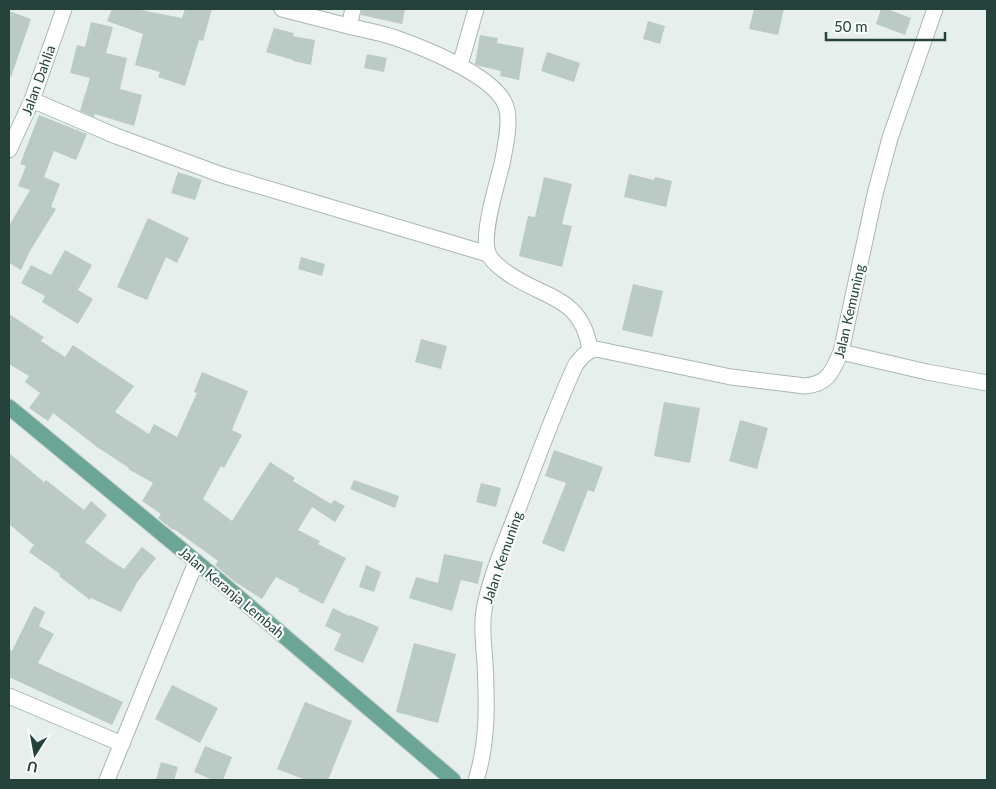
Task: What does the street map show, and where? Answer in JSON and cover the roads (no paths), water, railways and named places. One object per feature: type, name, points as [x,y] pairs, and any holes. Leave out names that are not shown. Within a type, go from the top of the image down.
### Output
[{"type":"main road","name":"Jalan Keranja Lembah","points":[[9,407],[196,562],[453,780]]},
{"type":"street","name":"Jalan Dahlia","points":[[9,147],[32,100],[64,9]]},
{"type":"street","points":[[282,9],[392,37],[460,66],[488,83],[497,92],[505,103],[508,114],[503,158],[486,236],[488,254],[498,267],[511,276],[573,310],[585,330],[590,350]]},
{"type":"street","points":[[349,26],[354,9]]},
{"type":"street","points":[[460,66],[476,9]]},
{"type":"street","name":"Jalan Kemuning","points":[[476,780],[486,719],[484,610],[498,564],[576,364],[590,350],[596,349],[731,377],[805,386],[816,385],[825,380],[841,352],[875,194],[890,138],[935,9]]},
{"type":"street","points":[[32,100],[116,136],[222,175],[488,254]]},
{"type":"street","points":[[841,352],[927,372],[987,383]]},
{"type":"street","points":[[107,780],[196,562]]},
{"type":"street","points":[[9,696],[122,744]]}]
